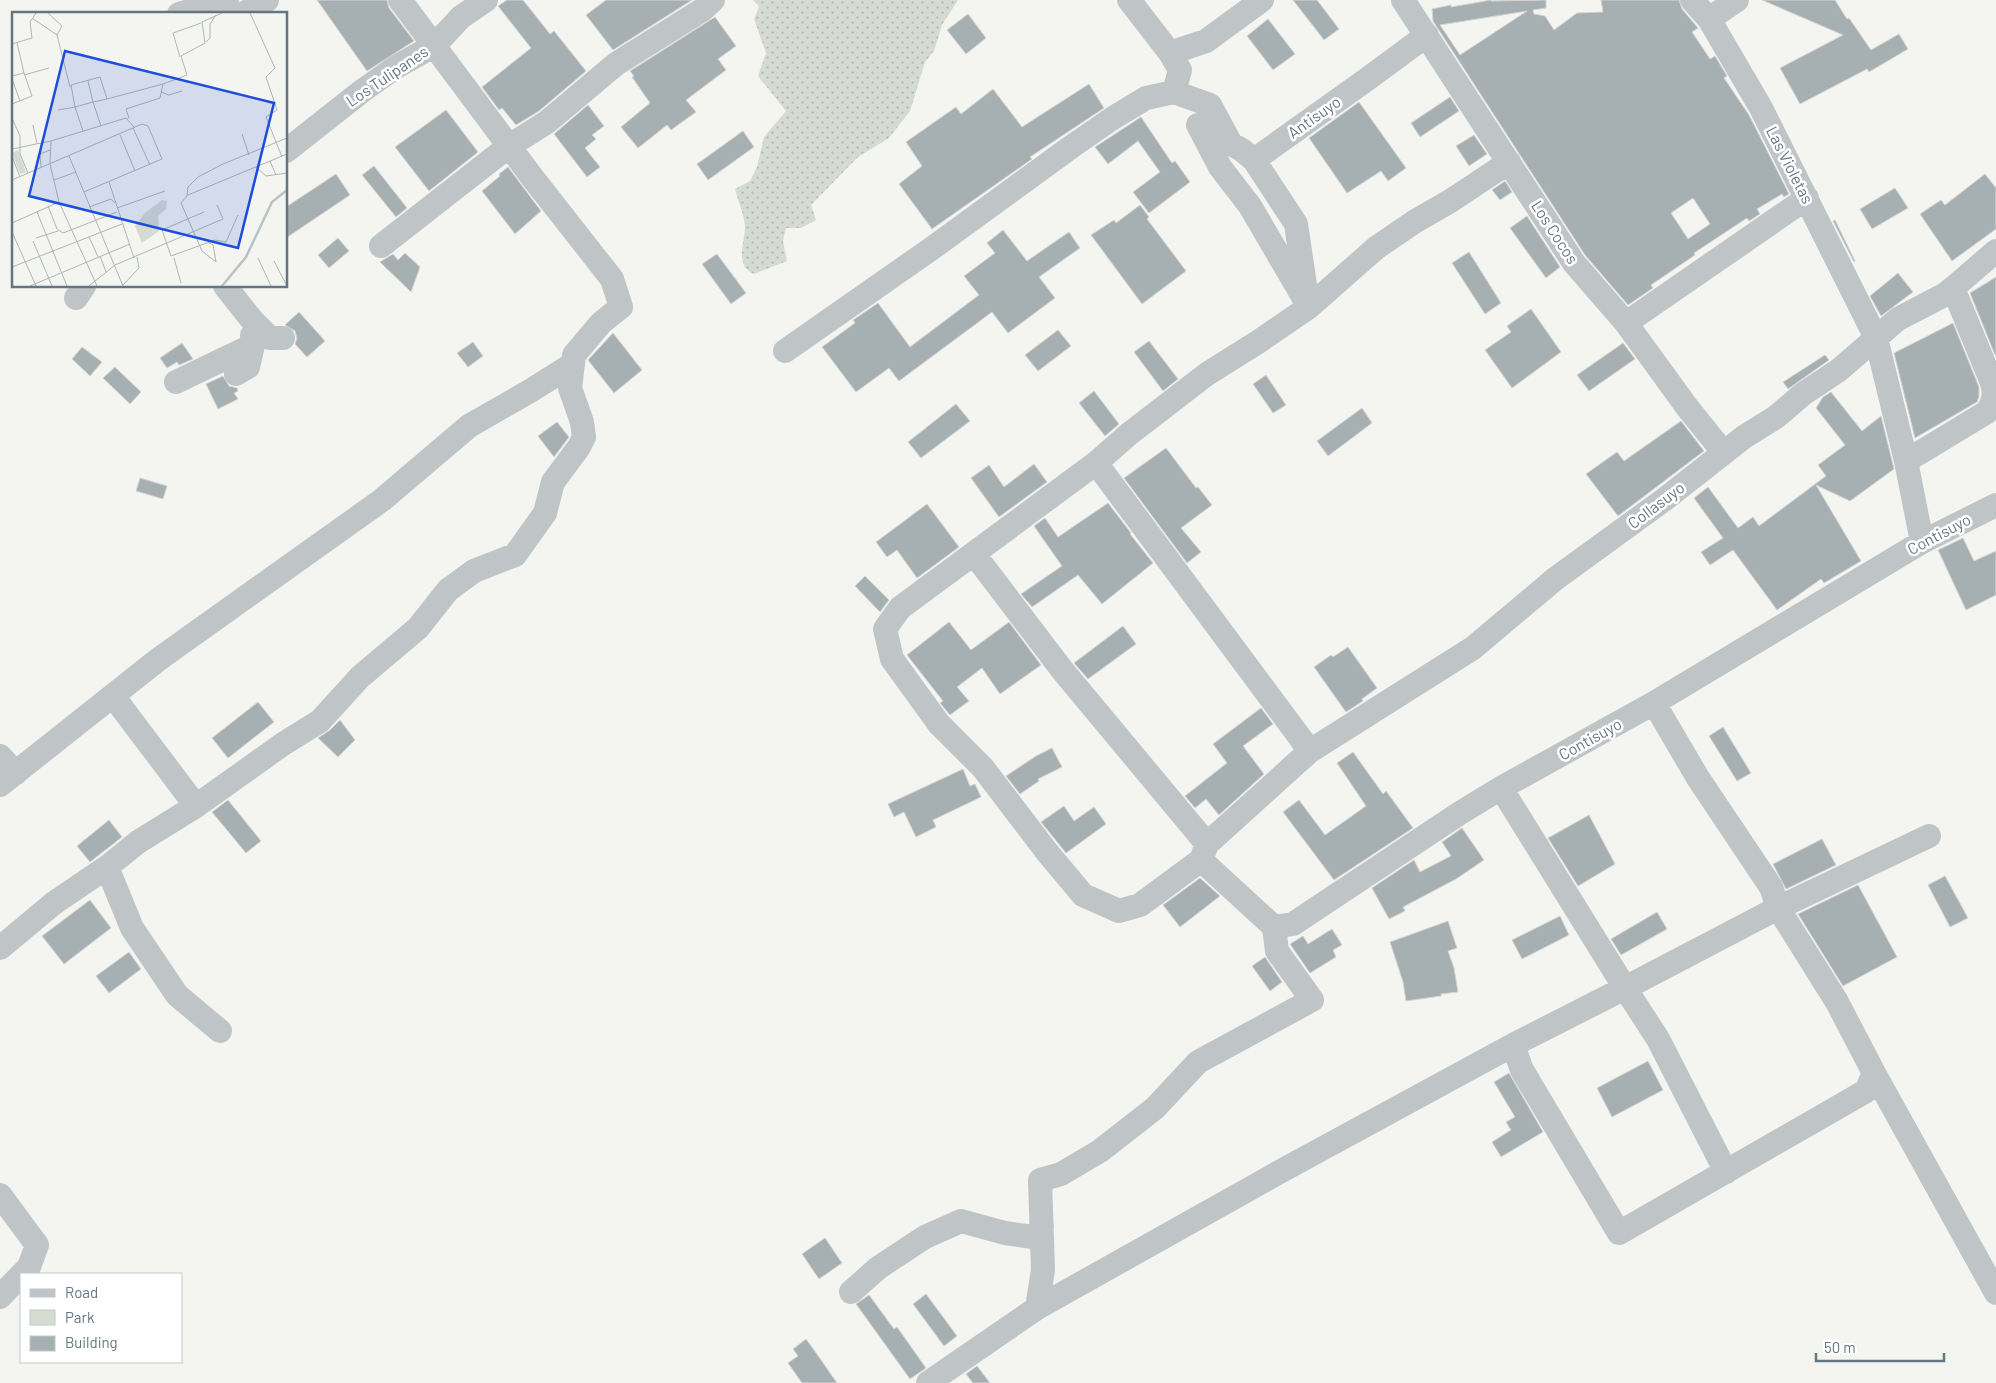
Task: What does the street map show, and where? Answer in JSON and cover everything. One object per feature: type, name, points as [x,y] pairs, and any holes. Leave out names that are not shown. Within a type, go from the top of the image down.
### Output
[{"type":"street","points":[[186,12],[227,0]]},
{"type":"street","points":[[246,12],[267,0]]},
{"type":"street","points":[[0,948],[54,903],[138,842],[196,806],[283,744],[320,721],[360,677],[418,628],[448,590],[474,571],[515,555],[545,512],[553,482],[584,437],[582,422],[570,388],[574,355],[601,323],[621,307],[612,279],[509,146],[400,0]]},
{"type":"street","name":"Los Tulipanes","points":[[288,149],[368,86],[434,45],[462,17],[486,0]]},
{"type":"street","points":[[381,246],[509,146],[546,122],[616,64],[702,10],[712,0]]},
{"type":"street","points":[[1129,0],[1170,53],[1180,70],[1174,92]]},
{"type":"street","points":[[1170,53],[1206,41],[1262,0]]},
{"type":"street","name":"Los Cocos","points":[[1403,0],[1574,263],[1626,323],[1687,407],[1724,453]]},
{"type":"street","name":"Las Violetas","points":[[1692,0],[1708,19],[1761,108],[1876,338],[1906,460],[1922,542]]},
{"type":"street","points":[[1708,19],[1737,0]]},
{"type":"street","name":"Antisuyo","points":[[1254,160],[1427,35]]},
{"type":"street","points":[[1174,92],[1199,126],[1220,167],[1250,206],[1308,306]]},
{"type":"street","points":[[785,351],[1112,118],[1146,98],[1174,92],[1210,105],[1231,144]]},
{"type":"street","points":[[1199,126],[1231,144],[1254,160],[1296,224],[1308,306]]},
{"type":"street","name":"Collasuyo","points":[[1509,162],[1376,248],[1308,306],[1258,342],[1207,374],[1129,434],[1096,463],[900,608],[885,629],[892,659],[939,724],[984,768],[1047,852],[1083,894],[1119,911],[1140,905],[1204,852],[1310,751],[1473,648],[1555,579],[1666,500],[1744,437],[1776,417],[1803,394],[1839,370],[1898,319],[1953,288],[1996,251]]},
{"type":"street","points":[[1626,323],[1807,198]]},
{"type":"street","points":[[227,288],[252,320],[270,338],[283,338]]},
{"type":"street","points":[[1906,460],[1987,412],[1993,403],[1994,392],[1992,383],[1953,288]]},
{"type":"street","points":[[236,374],[248,367],[253,344],[252,320]]},
{"type":"street","points":[[176,382],[253,344]]},
{"type":"street","points":[[0,756],[8,779],[174,648],[382,500],[469,426],[573,364]]},
{"type":"street","points":[[1096,463],[1310,751]]},
{"type":"street","name":"Contisuyo","points":[[1274,927],[1293,924],[1460,813],[1501,788],[1654,703],[1922,542],[1996,505]]},
{"type":"street","points":[[974,554],[1204,852],[1274,927],[1277,951],[1312,1000],[1198,1062],[1155,1108],[1100,1151],[1061,1174],[1040,1180],[1043,1270],[1037,1308]]},
{"type":"street","points":[[113,696],[196,806]]},
{"type":"street","points":[[1654,703],[1698,778],[1771,887],[1778,908],[1837,1002],[1874,1073],[1996,1293]]},
{"type":"street","points":[[1501,788],[1658,1039],[1726,1172]]},
{"type":"street","points":[[928,1383],[1037,1308],[1283,1170],[1513,1045],[1778,908],[1930,836]]},
{"type":"street","points":[[106,867],[132,928],[177,995],[220,1031]]},
{"type":"street","points":[[1513,1045],[1522,1070],[1619,1234],[1866,1091],[1874,1073]]},
{"type":"street","points":[[0,1195],[37,1245],[29,1266],[24,1273]]},
{"type":"street","points":[[851,1292],[878,1268],[925,1237],[962,1221],[1005,1233],[1033,1238],[1042,1227]]},
{"type":"street","points":[[0,1297],[20,1277]]},
{"type":"green space","points":[[753,0],[958,0],[942,25],[934,51],[925,62],[910,111],[889,138],[858,157],[811,205],[816,220],[801,228],[786,228],[783,241],[787,261],[754,274],[744,266],[742,254],[745,223],[735,189],[750,181],[757,167],[764,137],[786,111],[758,76],[766,53],[754,19],[759,7]]},
{"type":"building","points":[[317,0],[387,0],[389,8],[414,41],[367,71]]},
{"type":"building","points":[[507,0],[523,0],[550,34],[554,31],[586,71],[539,111],[516,125],[502,108],[499,110],[482,87],[531,48],[498,6]]},
{"type":"building","points":[[606,0],[692,0],[613,50],[586,15]]},
{"type":"building","points":[[1293,0],[1317,0],[1339,29],[1324,40]]},
{"type":"building","points":[[1491,0],[1546,0],[1546,8],[1533,10],[1534,14],[1545,16],[1554,30],[1577,13],[1603,12],[1601,0],[1679,0],[1682,9],[1698,28],[1692,32],[1710,59],[1715,56],[1727,76],[1724,78],[1749,115],[1789,194],[1784,197],[1782,194],[1757,209],[1760,214],[1749,221],[1747,218],[1694,253],[1695,255],[1651,285],[1653,288],[1628,305],[1585,255],[1433,21],[1432,9],[1451,5],[1451,7]],"holes":[[[1527,11],[1460,55],[1440,25]],[[1693,198],[1710,224],[1688,239],[1671,213]]]},
{"type":"building","points":[[1762,0],[1835,0],[1871,50],[1899,34],[1908,49],[1869,72],[1867,69],[1800,104],[1780,68],[1843,35]]},
{"type":"building","points":[[968,14],[986,38],[966,54],[947,30]]},
{"type":"building","points":[[715,17],[736,46],[718,59],[726,70],[686,100],[696,112],[671,130],[667,125],[638,148],[621,127],[650,103],[630,71]]},
{"type":"building","points":[[1268,19],[1295,54],[1273,70],[1247,36]]},
{"type":"building","points":[[1089,84],[1104,108],[1030,157],[1032,159],[932,229],[899,184],[922,166],[906,142],[956,107],[961,114],[993,89],[1022,127]]},
{"type":"building","points":[[1450,97],[1459,111],[1420,137],[1411,123]]},
{"type":"building","points":[[1359,102],[1406,168],[1388,181],[1381,171],[1347,193],[1309,138]]},
{"type":"building","points":[[588,105],[604,126],[592,135],[596,139],[585,148],[600,167],[587,177],[554,134]]},
{"type":"building","points":[[446,110],[478,152],[429,191],[395,147]]},
{"type":"building","points":[[1141,117],[1172,163],[1175,161],[1190,182],[1149,213],[1133,192],[1160,172],[1138,141],[1108,164],[1095,147]]},
{"type":"building","points":[[743,131],[754,147],[708,180],[697,164]]},
{"type":"building","points":[[1474,135],[1487,154],[1469,166],[1456,146]]},
{"type":"building","points":[[374,166],[407,208],[396,217],[362,175]]},
{"type":"building","points":[[508,167],[541,211],[515,234],[482,191]]},
{"type":"building","points":[[336,174],[350,195],[288,237],[288,206]]},
{"type":"building","points":[[1985,174],[1996,188],[1996,229],[1952,261],[1920,214],[1941,200],[1945,205]]},
{"type":"building","points":[[1505,181],[1512,192],[1500,200],[1492,190]]},
{"type":"building","points":[[1895,188],[1908,208],[1872,229],[1860,209]]},
{"type":"building","points":[[1140,205],[1149,217],[1147,219],[1186,271],[1142,304],[1091,235],[1114,220],[1116,223]]},
{"type":"building","points":[[1527,216],[1560,267],[1546,278],[1510,228]]},
{"type":"building","points":[[1835,220],[1855,261],[1854,262],[1833,221]]},
{"type":"building","points":[[1003,230],[1027,261],[1069,232],[1080,248],[1039,277],[1055,298],[1008,333],[992,312],[899,381],[889,368],[856,392],[822,347],[855,323],[853,320],[878,303],[910,347],[979,295],[964,276],[995,253],[987,243]]},
{"type":"building","points":[[338,238],[349,251],[329,268],[318,255]]},
{"type":"building","points":[[1469,252],[1501,303],[1485,314],[1452,263]]},
{"type":"building","points":[[405,253],[420,267],[411,292],[380,262],[393,254],[398,260]]},
{"type":"building","points":[[717,254],[746,293],[731,304],[702,264]]},
{"type":"building","points":[[1898,273],[1913,292],[1881,316],[1870,296]]},
{"type":"building","points":[[1996,277],[1996,355],[1995,355],[1970,293]]},
{"type":"building","points":[[1531,309],[1561,352],[1512,388],[1485,350],[1511,332],[1507,326]]},
{"type":"building","points":[[299,312],[325,341],[307,357],[295,344],[297,338],[295,331],[285,325]]},
{"type":"building","points":[[1953,323],[1979,387],[1979,397],[1977,402],[1915,438],[1894,353]]},
{"type":"building","points":[[1058,330],[1071,346],[1038,371],[1025,355]]},
{"type":"building","points":[[613,333],[642,370],[614,393],[588,360]]},
{"type":"building","points":[[1149,341],[1178,379],[1163,391],[1134,352]]},
{"type":"building","points":[[473,342],[483,356],[468,367],[457,353]]},
{"type":"building","points":[[182,343],[193,359],[179,365],[177,362],[167,368],[160,358]]},
{"type":"building","points":[[1623,343],[1635,359],[1589,391],[1577,375]]},
{"type":"building","points":[[82,347],[102,362],[90,376],[72,359]]},
{"type":"building","points":[[1825,355],[1829,360],[1788,389],[1783,382]]},
{"type":"building","points":[[115,367],[141,392],[130,404],[103,378]]},
{"type":"building","points":[[1266,375],[1286,405],[1273,413],[1253,384]]},
{"type":"building","points":[[223,376],[229,386],[237,388],[238,391],[234,393],[238,399],[218,409],[206,384]]},
{"type":"building","points":[[1094,391],[1119,424],[1105,436],[1079,403]]},
{"type":"building","points":[[1831,392],[1862,431],[1881,416],[1894,469],[1850,501],[1816,485],[1861,561],[1824,583],[1821,579],[1777,610],[1733,550],[1710,565],[1701,552],[1723,538],[1694,498],[1708,487],[1738,528],[1753,517],[1759,526],[1826,476],[1818,465],[1845,445],[1816,408],[1823,397]]},
{"type":"building","points":[[956,404],[970,421],[921,458],[908,442]]},
{"type":"building","points":[[1362,408],[1372,423],[1328,456],[1317,441]]},
{"type":"building","points":[[1681,421],[1704,451],[1618,516],[1586,474],[1617,452],[1624,461]]},
{"type":"building","points":[[557,422],[569,437],[554,457],[538,436]]},
{"type":"building","points":[[1166,448],[1196,488],[1198,487],[1212,505],[1181,528],[1201,552],[1187,563],[1124,478]]},
{"type":"building","points":[[1034,464],[1047,482],[999,517],[971,478],[989,465],[1004,487]]},
{"type":"building","points":[[140,478],[167,486],[163,499],[136,491]]},
{"type":"building","points":[[1108,503],[1153,563],[1102,604],[1078,575],[1032,607],[1021,594],[1062,566],[1034,526],[1045,518],[1058,537]]},
{"type":"building","points":[[927,504],[959,547],[917,578],[897,550],[887,557],[876,542]]},
{"type":"building","points":[[1963,538],[1974,561],[1996,551],[1996,595],[1966,610],[1938,550]]},
{"type":"building","points":[[865,576],[889,600],[880,612],[855,586]]},
{"type":"building","points":[[949,622],[971,650],[1009,622],[1041,665],[1000,694],[982,668],[957,687],[969,701],[950,715],[940,703],[943,701],[907,655]]},
{"type":"building","points":[[1123,626],[1136,644],[1088,679],[1074,663]]},
{"type":"building","points":[[1348,647],[1377,688],[1362,699],[1363,701],[1346,712],[1314,667],[1331,655],[1333,657]]},
{"type":"building","points":[[258,702],[274,722],[228,758],[212,738]]},
{"type":"building","points":[[1261,708],[1273,724],[1243,746],[1264,774],[1219,815],[1206,799],[1195,808],[1185,796],[1227,763],[1213,744]]},
{"type":"building","points":[[340,720],[355,740],[338,757],[318,738]]},
{"type":"building","points":[[1723,727],[1751,773],[1737,781],[1709,736]]},
{"type":"building","points":[[1052,748],[1062,767],[1038,779],[1039,781],[1020,794],[1006,776]]},
{"type":"building","points":[[1353,752],[1383,794],[1386,791],[1413,828],[1334,880],[1283,812],[1299,800],[1325,835],[1366,806],[1337,763]]},
{"type":"building","points":[[963,769],[970,786],[975,784],[981,797],[933,820],[936,827],[916,837],[904,812],[894,817],[888,804]]},
{"type":"building","points":[[228,800],[261,841],[246,853],[212,812]]},
{"type":"building","points":[[1064,806],[1074,821],[1094,807],[1106,824],[1066,853],[1041,822]]},
{"type":"building","points":[[1589,815],[1615,864],[1578,886],[1548,838]]},
{"type":"building","points":[[109,820],[122,837],[90,862],[77,846]]},
{"type":"building","points":[[1462,828],[1484,860],[1456,879],[1403,907],[1405,911],[1389,919],[1372,888],[1414,860],[1420,872],[1451,856],[1442,842]]},
{"type":"building","points":[[1822,839],[1836,865],[1786,889],[1773,864]]},
{"type":"building","points":[[1945,876],[1968,918],[1950,927],[1928,885]]},
{"type":"building","points":[[1200,878],[1220,896],[1180,927],[1163,905]]},
{"type":"building","points":[[1858,885],[1897,957],[1843,986],[1798,914]]},
{"type":"building","points":[[90,900],[111,928],[64,964],[42,936]]},
{"type":"building","points":[[1657,912],[1667,929],[1621,955],[1611,939]]},
{"type":"building","points":[[1560,916],[1569,935],[1522,959],[1512,940]]},
{"type":"building","points":[[1448,921],[1457,948],[1448,951],[1454,968],[1458,992],[1406,1001],[1403,982],[1390,942]]},
{"type":"building","points":[[1332,929],[1342,945],[1333,950],[1336,957],[1310,973],[1290,944],[1303,936],[1308,944]]},
{"type":"building","points":[[129,952],[141,969],[109,993],[96,976]]},
{"type":"building","points":[[1265,957],[1282,982],[1270,991],[1252,966]]},
{"type":"building","points":[[1648,1061],[1663,1090],[1612,1117],[1597,1088]]},
{"type":"building","points":[[1509,1073],[1543,1132],[1501,1157],[1492,1142],[1511,1130],[1506,1122],[1515,1117],[1494,1082]]},
{"type":"building","points":[[825,1238],[842,1263],[819,1279],[802,1254]]},
{"type":"building","points":[[926,1294],[957,1336],[944,1346],[913,1304]]},
{"type":"building","points":[[869,1295],[894,1329],[897,1327],[926,1368],[910,1379],[856,1304]]},
{"type":"building","points":[[806,1339],[837,1383],[802,1383],[788,1363],[798,1356],[793,1349]]},
{"type":"building","points":[[977,1366],[990,1383],[973,1383],[966,1374]]}]
